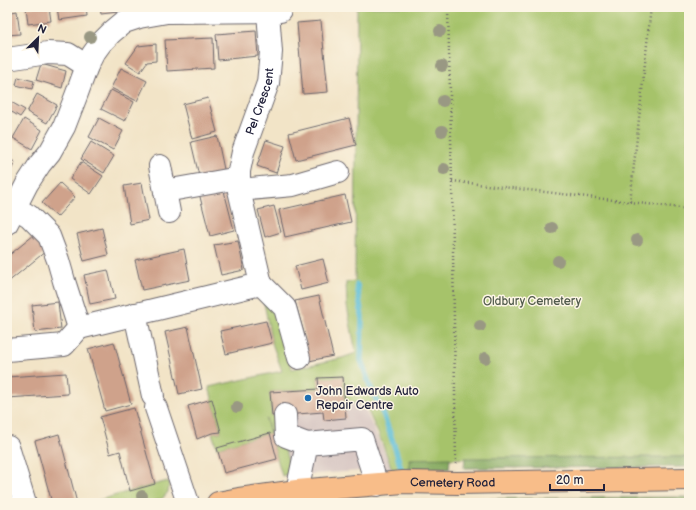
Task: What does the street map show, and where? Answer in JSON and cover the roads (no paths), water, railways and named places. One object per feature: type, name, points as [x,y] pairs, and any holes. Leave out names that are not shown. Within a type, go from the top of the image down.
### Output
[{"type":"main road","name":"Cemetery Road","points":[[218,503],[297,490],[403,482],[457,484],[689,479]]},
{"type":"street","name":"Pel Crescent","points":[[79,328],[49,236],[29,216],[9,211],[40,164],[50,152],[64,126],[93,54],[101,43],[124,22],[139,17],[167,12],[274,12],[268,83],[243,152],[239,171],[239,184],[261,284]]},
{"type":"street","points":[[7,59],[48,53],[68,54],[87,66]]},
{"type":"street","points":[[160,166],[169,212]]},
{"type":"street","points":[[165,191],[239,184],[293,184],[338,172]]},
{"type":"street","points":[[7,350],[64,345],[79,328],[261,284],[285,308],[299,358]]},
{"type":"street","points":[[135,314],[155,402],[188,503]]},
{"type":"street","points":[[285,415],[286,436],[307,444],[362,439],[377,484]]},
{"type":"street","points":[[297,490],[307,444]]},
{"type":"street","points":[[8,447],[25,503]]},
{"type":"waterway","points":[[357,285],[362,317],[361,360],[370,386],[384,416],[401,469]]},
{"type":"place","name":"John Edwards Auto Repair Centre","points":[[308,398]]},
{"type":"park label","name":"Oldbury Cemetery","points":[[532,301]]}]
